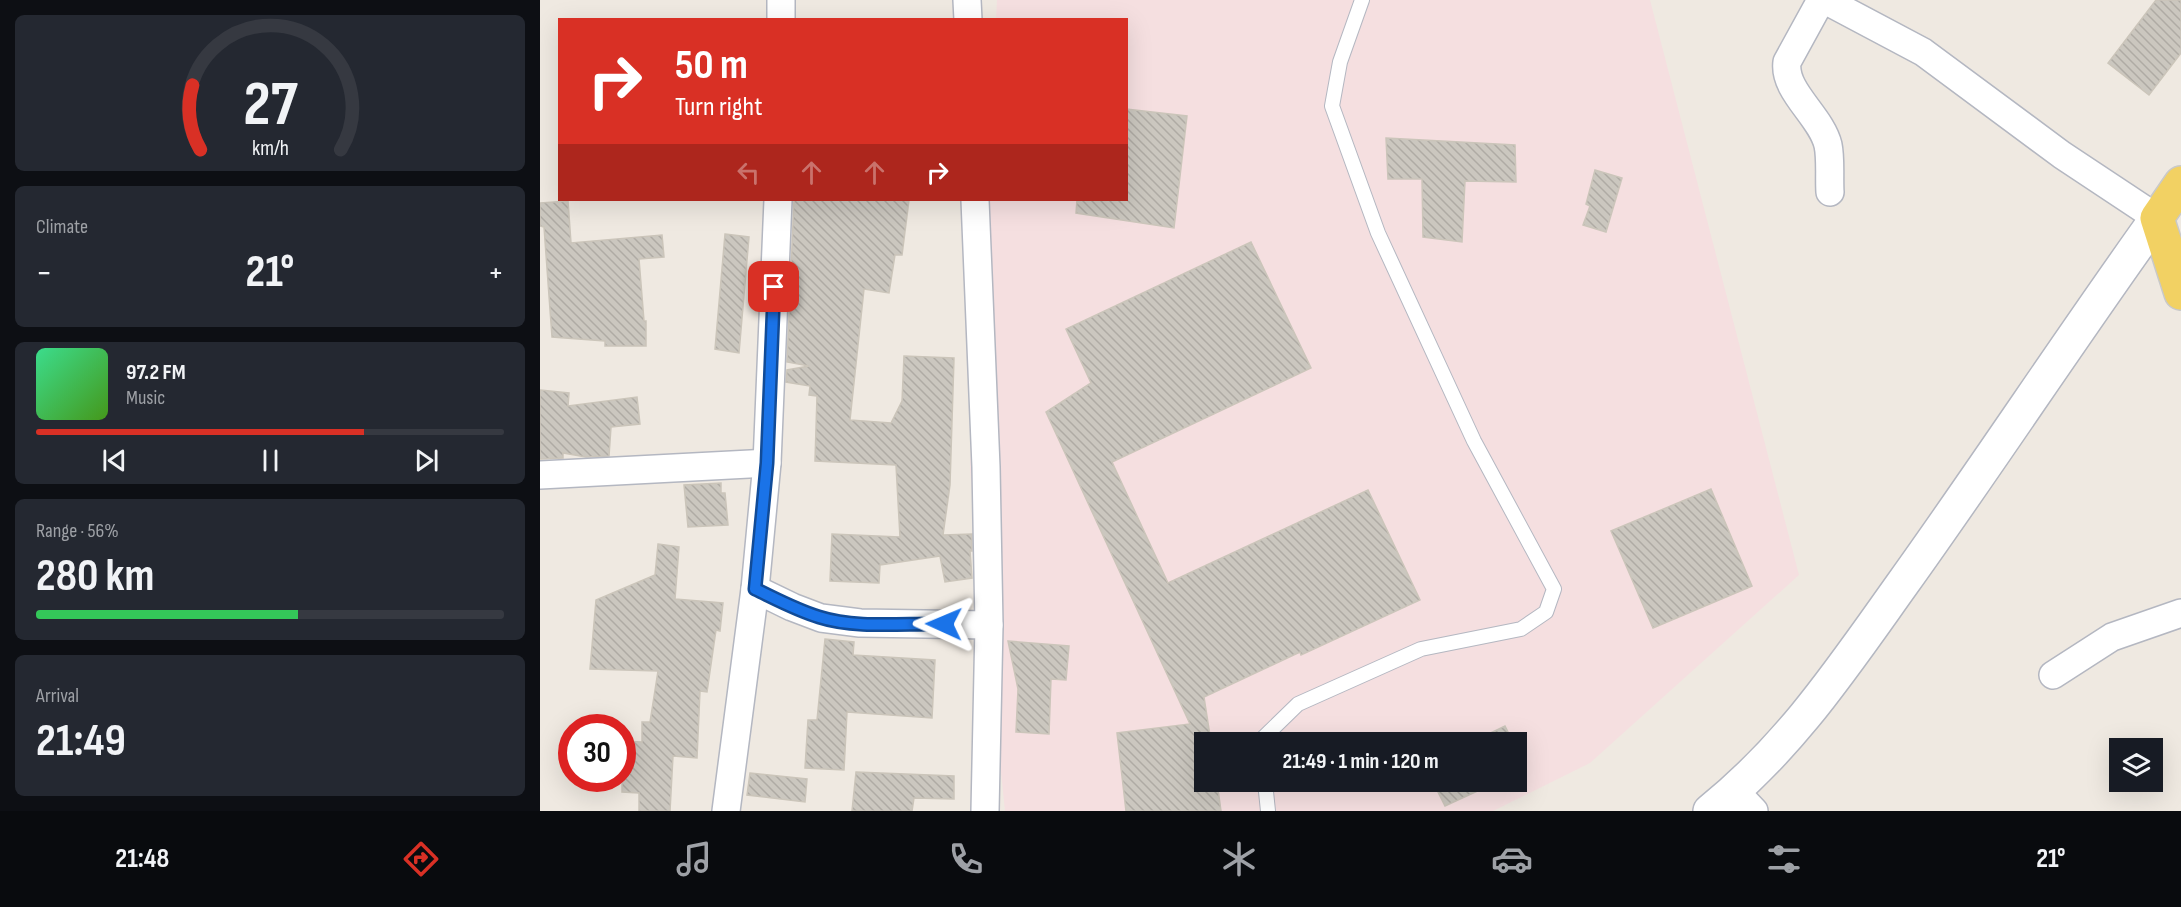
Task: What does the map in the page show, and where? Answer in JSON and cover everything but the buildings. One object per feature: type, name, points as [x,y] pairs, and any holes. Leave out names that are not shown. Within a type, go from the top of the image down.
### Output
[{"type":"main road","points":[[1733,804],[1824,693],[1935,539],[2086,317],[2181,183]]},
{"type":"main road","points":[[2157,218],[2181,293]]},
{"type":"street","points":[[780,18],[781,0]]},
{"type":"street","points":[[967,0],[968,18]]},
{"type":"street","points":[[1830,192],[1828,145],[1815,118],[1789,82],[1786,72],[1787,62],[1823,0],[1923,52],[2062,155],[2157,218]]},
{"type":"street","points":[[726,811],[755,589],[767,463],[778,201]]},
{"type":"street","points":[[975,201],[986,467],[988,625],[985,811]]},
{"type":"street","points":[[540,475],[767,463]]},
{"type":"street","points":[[755,589],[821,618],[860,623],[988,625]]},
{"type":"street","points":[[2053,675],[2112,637],[2181,613]]},
{"type":"lane","points":[[1269,732],[1298,704],[1411,653],[1521,629],[1546,612],[1554,589],[1474,441],[1388,254],[1332,106],[1340,62],[1362,0]]},
{"type":"lane","points":[[1266,792],[1268,811]]},
{"type":"shaded area","points":[[997,0],[1650,0],[1799,575],[1590,763],[1493,811],[1005,811],[970,469],[985,201],[1128,201],[1128,18],[996,18]]},
{"type":"route","points":[[774,287],[767,463],[755,589],[821,618],[860,623],[944,624]]}]
